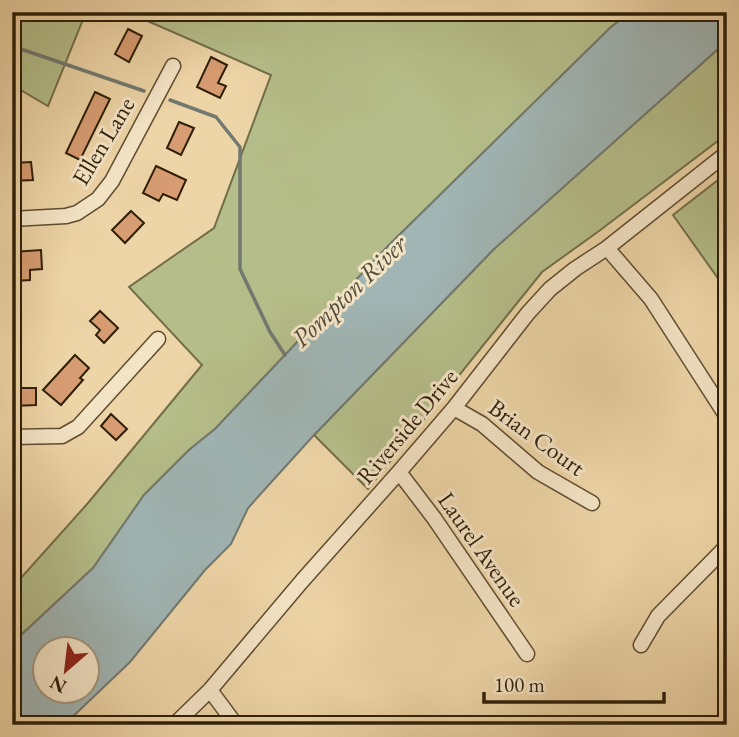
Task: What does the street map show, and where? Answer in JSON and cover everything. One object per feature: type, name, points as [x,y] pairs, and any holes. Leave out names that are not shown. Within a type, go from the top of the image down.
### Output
[{"type":"street","name":"Ellen Lane","points":[[12,219],[66,216],[77,213],[98,199],[112,181],[173,66]]},
{"type":"street","name":"Riverside Drive","points":[[174,725],[210,690],[302,580],[399,472],[550,289],[607,248],[727,153]]},
{"type":"street","points":[[607,248],[651,299],[727,417]]},
{"type":"street","points":[[12,438],[62,436],[70,433],[158,340]]},
{"type":"street","name":"Brian Court","points":[[454,408],[482,424],[538,472],[593,503]]},
{"type":"street","name":"Laurel Avenue","points":[[399,472],[434,518],[527,654]]},
{"type":"street","points":[[641,645],[658,617],[727,546]]},
{"type":"street","points":[[210,690],[236,725]]},
{"type":"green space","points":[[12,12],[86,12],[48,106],[12,85]]},
{"type":"green space","points":[[127,12],[630,12],[610,28],[389,245],[215,429],[189,450],[144,495],[93,568],[19,637],[12,647],[12,588],[88,503],[202,365],[129,287],[214,228],[271,75]]},
{"type":"green space","points":[[727,41],[727,134],[542,272],[368,489],[314,435],[494,249]]},
{"type":"green space","points":[[727,173],[727,291],[673,215]]},
{"type":"water","name":"Pompton River","points":[[630,12],[727,12],[727,41],[494,249],[314,435],[248,508],[231,544],[205,570],[130,662],[102,689],[102,636],[32,636],[32,706],[84,706],[64,725],[12,725],[12,647],[19,637],[93,568],[144,495],[189,450],[215,429],[389,245],[610,28]]},
{"type":"building","points":[[128,29],[142,36],[129,62],[115,54]]},
{"type":"building","points":[[211,57],[227,65],[218,83],[226,86],[220,98],[197,87]]},
{"type":"building","points":[[95,92],[110,99],[80,160],[66,153]]},
{"type":"building","points":[[179,122],[194,128],[181,155],[167,148]]},
{"type":"building","points":[[31,162],[33,180],[12,181],[12,163]]},
{"type":"building","points":[[156,166],[186,180],[177,200],[163,194],[159,201],[143,193]]},
{"type":"building","points":[[131,211],[144,223],[125,243],[112,230]]},
{"type":"building","points":[[41,250],[42,269],[30,270],[30,280],[15,281],[13,252]]},
{"type":"building","points":[[100,311],[118,328],[104,343],[96,335],[100,330],[90,321]]},
{"type":"building","points":[[75,355],[89,368],[80,378],[83,380],[61,405],[43,390]]},
{"type":"building","points":[[13,388],[36,388],[36,405],[13,406]]},
{"type":"building","points":[[111,414],[127,429],[116,440],[101,426]]},
{"type":"waterway","points":[[12,46],[144,91]]},
{"type":"waterway","points":[[170,100],[216,117],[240,147],[240,269],[270,332],[285,355]]}]
